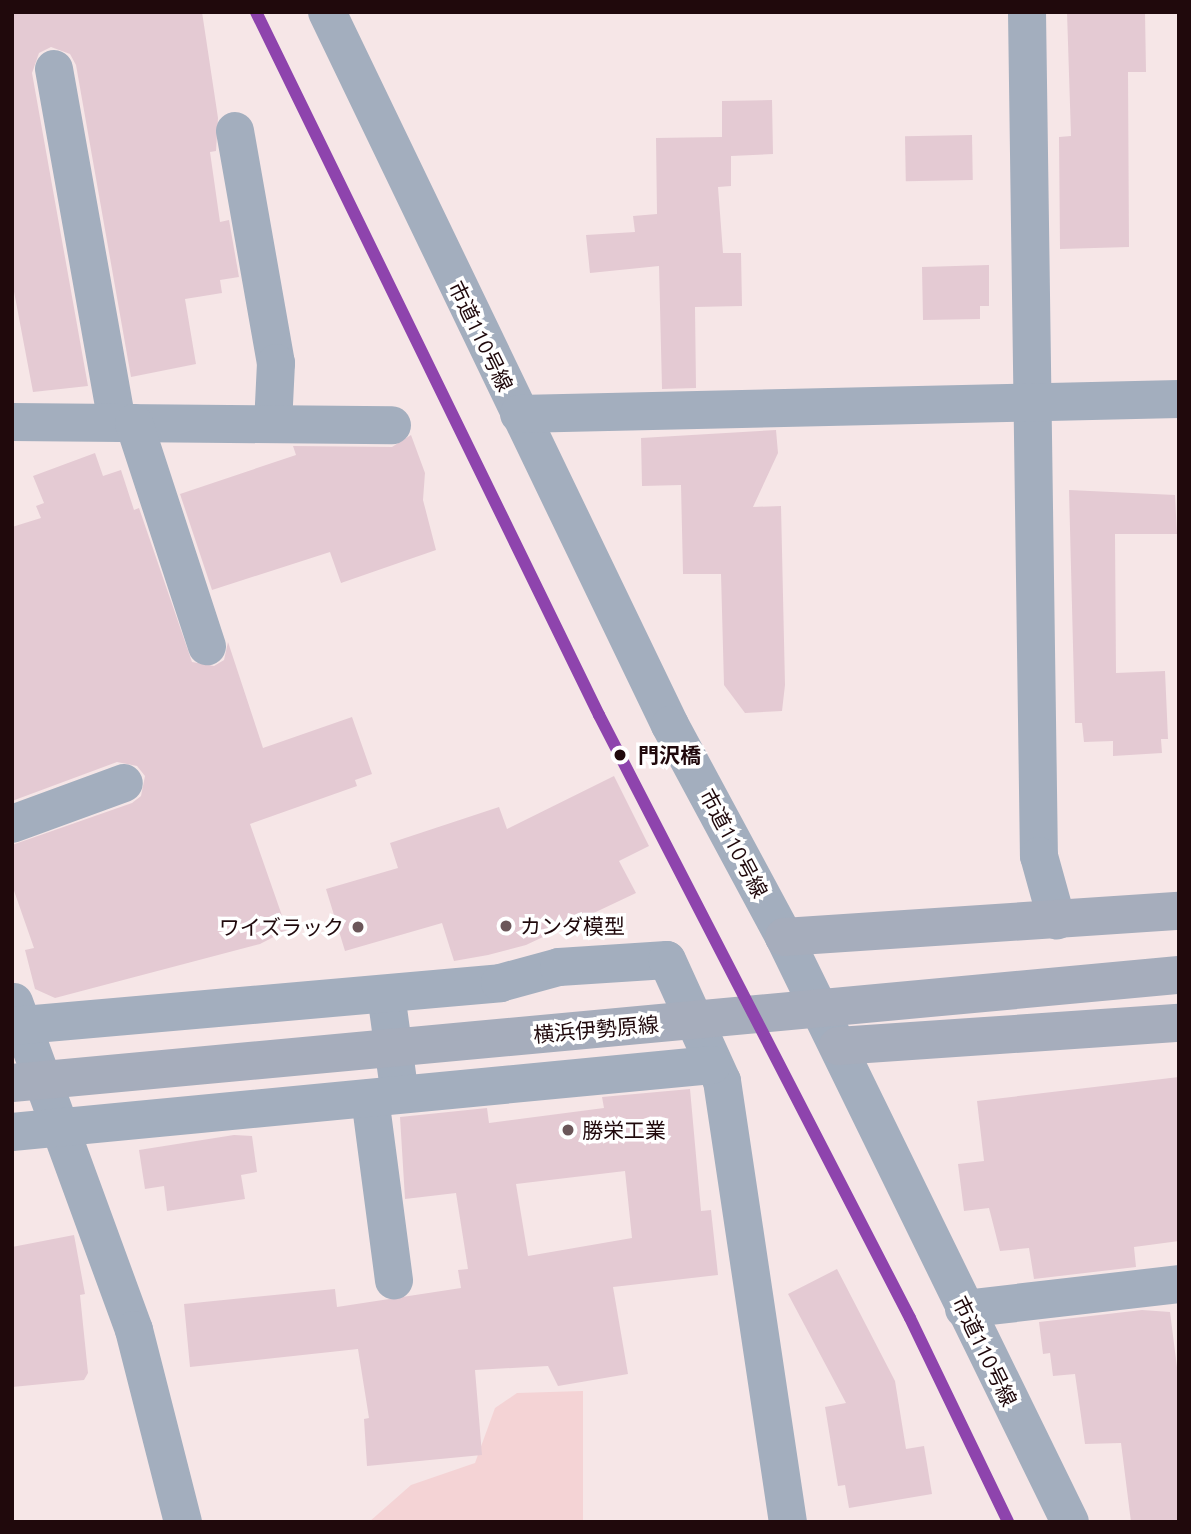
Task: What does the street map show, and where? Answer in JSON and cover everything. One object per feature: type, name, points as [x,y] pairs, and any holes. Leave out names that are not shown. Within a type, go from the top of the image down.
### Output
[{"type":"main road","points":[[784,937],[1179,911]]},
{"type":"main road","name":"横浜伊勢原線","points":[[12,1083],[1179,975]]},
{"type":"main road","points":[[838,1046],[1179,1023]]},
{"type":"street","name":"市道110号線","points":[[327,12],[670,724],[784,937],[1070,1522]]},
{"type":"street","points":[[1027,12],[1035,402],[1039,856],[1057,921]]},
{"type":"street","points":[[54,69],[126,422],[207,646]]},
{"type":"street","points":[[235,131],[276,363],[273,424]]},
{"type":"street","points":[[519,414],[1179,399]]},
{"type":"street","points":[[12,422],[392,425]]},
{"type":"street","points":[[12,824],[124,783]]},
{"type":"street","points":[[183,1522],[134,1329],[64,1127],[16,1017],[386,994],[521,981],[559,967],[667,960],[712,1065],[722,1081],[788,1522]]},
{"type":"street","points":[[386,994],[385,1096],[394,1280]]},
{"type":"street","points":[[12,1132],[712,1065]]},
{"type":"street","points":[[964,1309],[1179,1284]]},
{"type":"shaded area","points":[[583,1391],[583,1522],[369,1522],[411,1485],[475,1463],[495,1408],[517,1393]]},
{"type":"building","points":[[12,12],[202,12],[218,118],[216,151],[210,152],[220,222],[229,220],[239,277],[220,280],[222,293],[185,299],[196,364],[131,377],[76,65],[70,54],[51,47],[39,53],[32,73],[88,386],[33,392],[12,281]]},
{"type":"building","points":[[1067,12],[1145,12],[1146,72],[1128,72],[1129,247],[1060,249],[1059,137],[1071,136]]},
{"type":"building","points":[[772,100],[773,154],[731,156],[731,186],[718,187],[723,253],[741,253],[742,306],[695,307],[696,388],[662,389],[659,266],[590,273],[586,235],[635,232],[633,216],[657,214],[656,138],[722,137],[722,101]]},
{"type":"building","points":[[972,135],[973,180],[906,181],[905,136]]},
{"type":"building","points":[[989,265],[989,306],[980,306],[980,319],[923,320],[922,267]]},
{"type":"building","points":[[776,430],[778,453],[753,507],[781,506],[785,685],[782,711],[745,713],[724,685],[721,574],[683,574],[681,485],[642,486],[641,438]]},
{"type":"building","points":[[411,435],[425,473],[423,500],[436,550],[341,583],[330,552],[212,590],[180,494],[296,455],[293,446],[392,447]]},
{"type":"building","points":[[95,453],[103,476],[121,470],[134,510],[139,508],[192,662],[214,666],[224,660],[228,642],[263,748],[352,717],[372,774],[355,780],[357,786],[250,824],[287,930],[260,944],[55,998],[35,989],[25,950],[34,948],[12,885],[12,845],[132,803],[141,796],[145,776],[137,766],[117,762],[12,801],[12,527],[41,518],[36,506],[44,503],[33,476]]},
{"type":"building","points":[[1069,490],[1175,495],[1177,534],[1115,534],[1116,673],[1165,671],[1168,739],[1161,739],[1162,753],[1113,756],[1113,741],[1084,742],[1082,723],[1075,723]]},
{"type":"building","points":[[614,776],[649,846],[619,861],[636,893],[526,945],[488,955],[454,961],[442,923],[345,951],[326,889],[398,868],[390,843],[499,807],[507,829]]},
{"type":"building","points":[[1179,1077],[1179,1241],[1134,1247],[1136,1267],[1034,1279],[1029,1248],[1000,1251],[989,1208],[964,1211],[958,1164],[984,1161],[977,1101]]},
{"type":"building","points":[[690,1089],[701,1211],[711,1210],[718,1275],[613,1287],[628,1374],[558,1386],[548,1366],[475,1370],[482,1455],[367,1466],[364,1419],[369,1418],[358,1349],[190,1367],[184,1304],[335,1289],[337,1307],[461,1288],[458,1270],[468,1269],[456,1193],[405,1199],[400,1117],[487,1108],[489,1123],[604,1108],[602,1097]],"holes":[[[625,1171],[632,1238],[528,1256],[516,1184]]]},
{"type":"building","points":[[234,1135],[252,1136],[257,1172],[241,1175],[245,1199],[167,1211],[164,1186],[145,1189],[139,1150]]},
{"type":"building","points":[[74,1235],[85,1294],[80,1295],[88,1373],[84,1380],[12,1387],[12,1247]]},
{"type":"building","points":[[837,1269],[895,1381],[906,1449],[924,1446],[932,1494],[849,1508],[845,1485],[838,1486],[825,1407],[846,1403],[788,1294]]},
{"type":"building","points":[[1142,1310],[1170,1312],[1179,1383],[1179,1522],[1131,1522],[1121,1443],[1085,1444],[1075,1374],[1053,1376],[1050,1353],[1043,1354],[1039,1322]]},
{"type":"transit line","points":[[256,12],[599,715],[910,1318],[1008,1522]]},
{"type":"place","name":"門沢橋","points":[[620,755]]},
{"type":"place","name":"カンダ模型","points":[[506,926]]},
{"type":"place","name":"ワイズラック","points":[[358,927]]},
{"type":"place","name":"勝栄工業","points":[[568,1130]]}]
